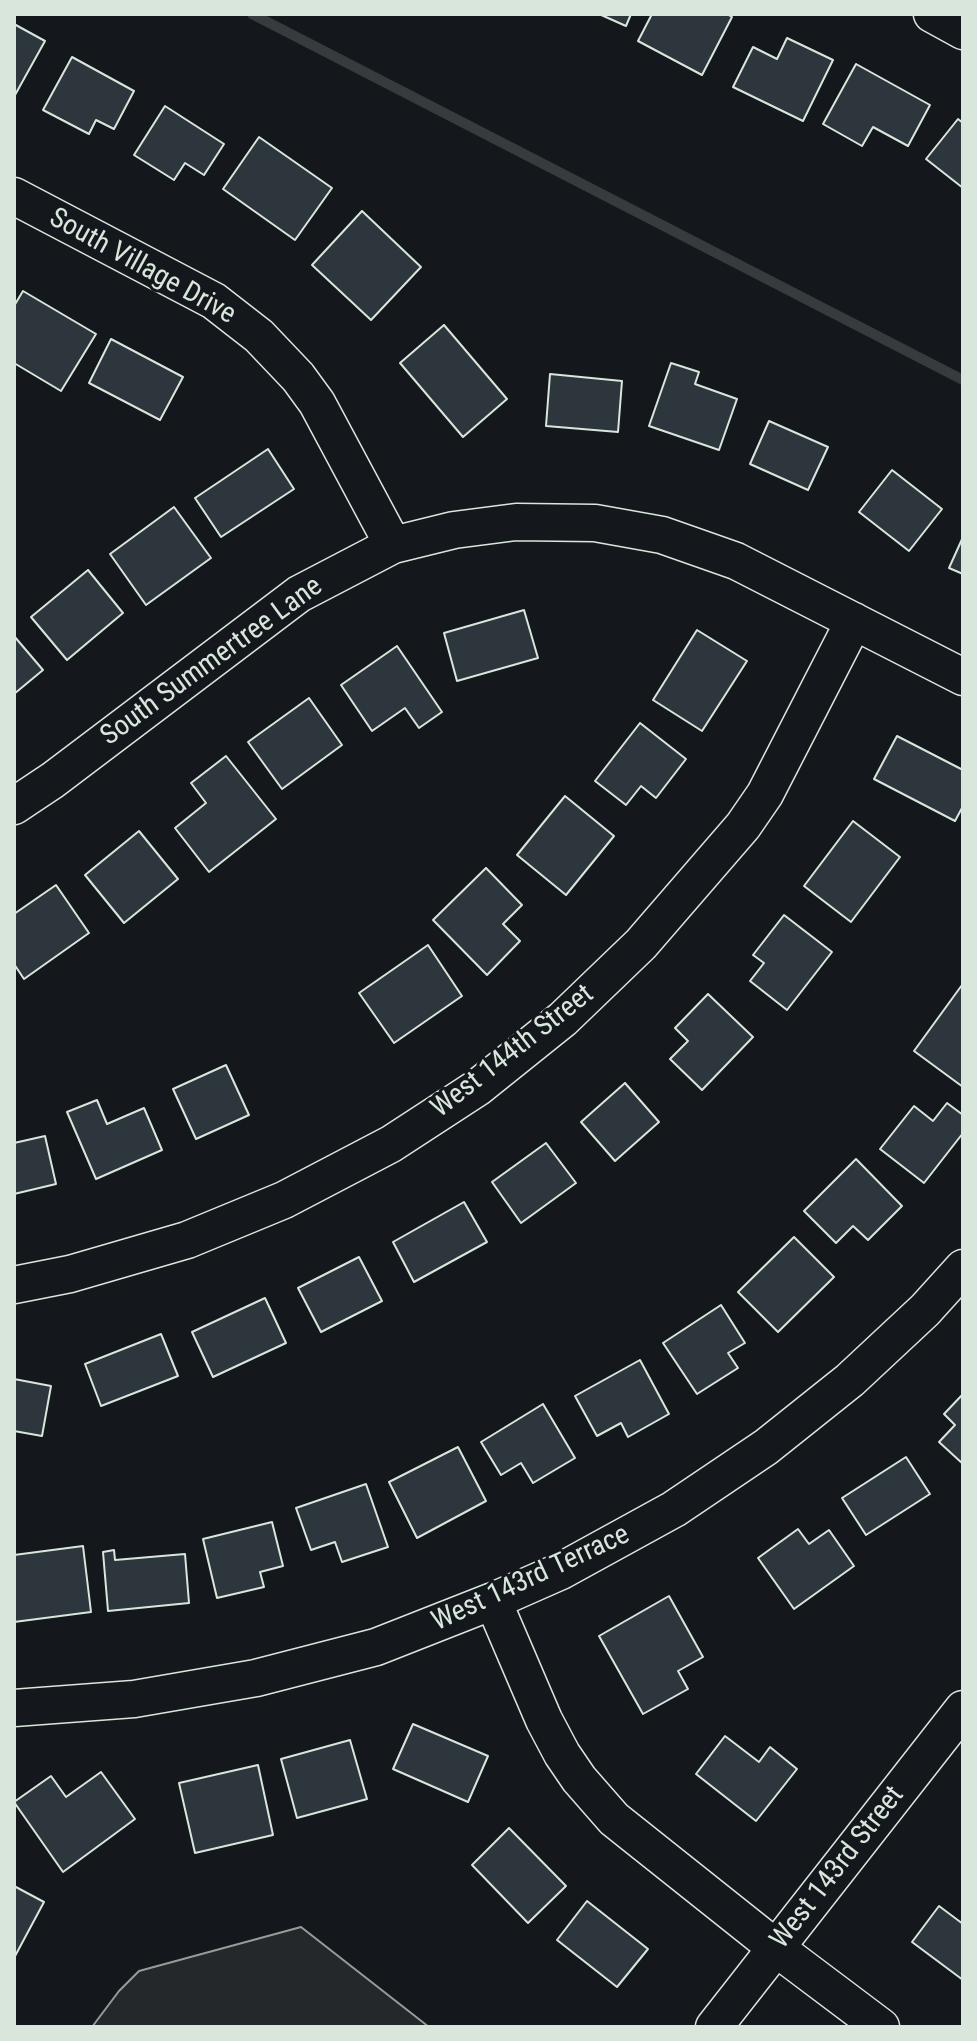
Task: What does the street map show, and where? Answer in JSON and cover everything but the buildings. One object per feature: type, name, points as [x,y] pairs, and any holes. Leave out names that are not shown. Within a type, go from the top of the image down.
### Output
[{"type":"street","points":[[932,14],[963,31]]},
{"type":"street","name":"South Village Drive","points":[[14,196],[214,301],[259,336],[298,377],[317,403],[393,545]]},
{"type":"street","name":"South Summertree Lane","points":[[14,806],[53,780],[299,594],[393,545],[454,530],[516,522],[595,523],[662,535],[736,561],[963,677]]},
{"type":"street","name":"West 144th Street","points":[[14,1285],[70,1274],[187,1240],[284,1200],[391,1144],[477,1088],[563,1019],[641,944],[743,826],[765,794],[854,621]]},
{"type":"street","name":"West 143rd Terrace","points":[[14,1708],[134,1699],[256,1678],[376,1647],[561,1571],[632,1534],[766,1447],[850,1380],[925,1310],[963,1268]]},
{"type":"street","points":[[493,1601],[544,1720],[579,1779],[614,1819],[881,2027]]},
{"type":"street","name":"West 143rd Street","points":[[714,2027],[963,1709]]},
{"type":"shaded area","points":[[301,1927],[429,2027],[92,2027],[119,1991],[139,1971]]},
{"type":"waterway","points":[[252,14],[963,380]]}]
